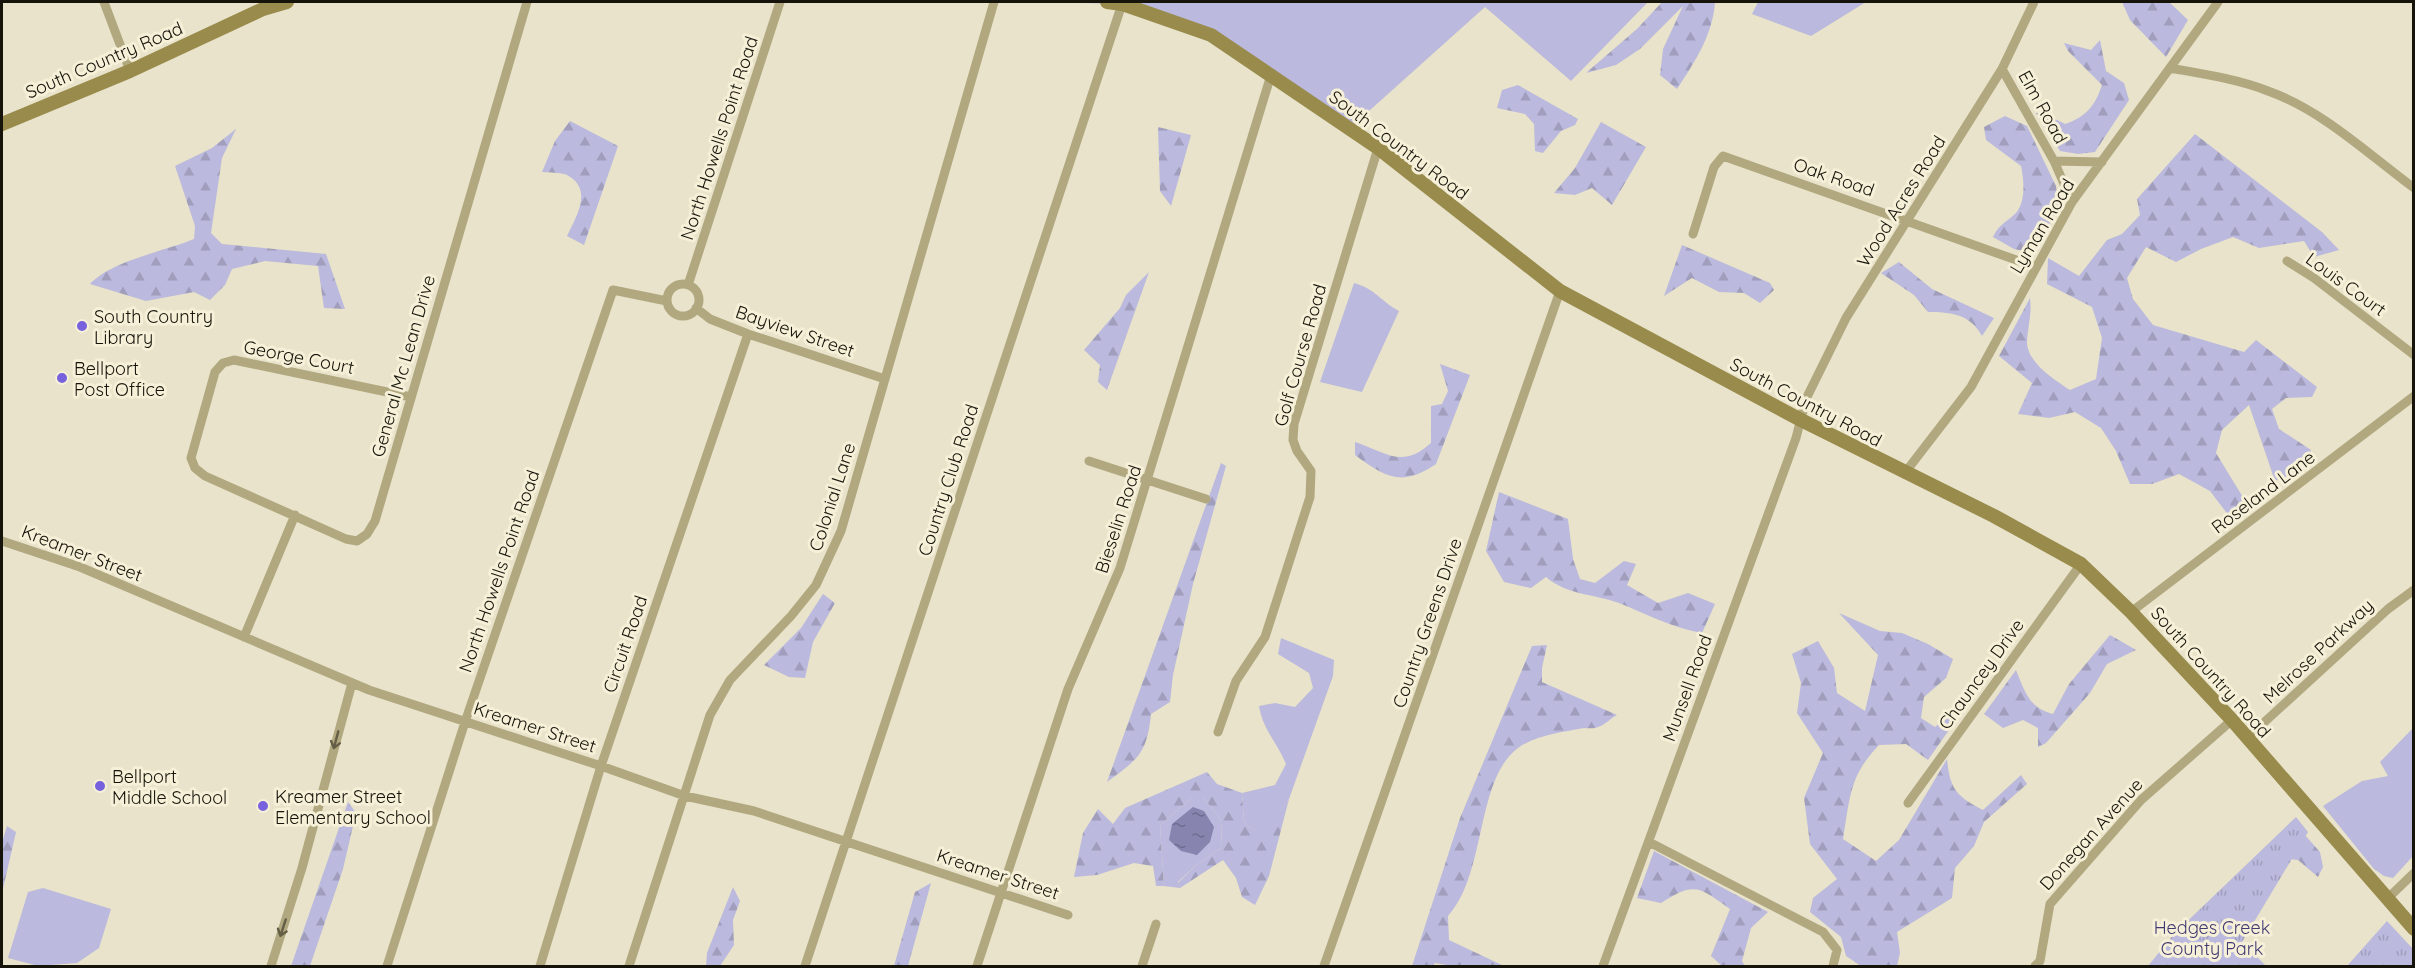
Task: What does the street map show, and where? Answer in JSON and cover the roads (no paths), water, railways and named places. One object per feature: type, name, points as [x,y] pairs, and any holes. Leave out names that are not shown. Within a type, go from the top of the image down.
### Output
[{"type":"main road","name":"South Country Road","points":[[2,124],[130,71],[263,5],[287,2]]},
{"type":"main road","name":"South Country Road","points":[[1107,2],[1122,4],[1211,35],[1378,148],[1560,291],[1800,420],[1904,474],[1994,516],[2081,564],[2131,612],[2232,720],[2414,929]]},
{"type":"street","points":[[104,2],[130,71]]},
{"type":"street","name":"General Mc Lean Drive","points":[[294,515],[357,541],[368,534],[375,521],[528,2]]},
{"type":"street","name":"North Howells Point Road","points":[[688,285],[780,2]]},
{"type":"street","name":"Colonial Lane","points":[[629,966],[686,796],[710,715],[721,694],[745,663],[805,600],[826,567],[841,531],[994,2]]},
{"type":"street","name":"Wood Acres Road","points":[[1800,420],[1806,399],[1846,318],[2002,69],[2034,2]]},
{"type":"street","name":"Lyman Road","points":[[1904,474],[1971,387],[2072,202],[2218,2]]},
{"type":"street","name":"Country Club Road","points":[[806,966],[1122,4]]},
{"type":"street","points":[[2169,68],[2208,75],[2269,91],[2319,116],[2414,188]]},
{"type":"street","name":"Elm Road","points":[[2002,69],[2054,161],[2072,202]]},
{"type":"street","name":"Bieselin Road","points":[[977,966],[1068,689],[1120,568],[1271,75]]},
{"type":"street","name":"Golf Course Road","points":[[1218,732],[1239,674],[1265,637],[1310,497],[1311,471],[1297,451],[1293,440],[1294,424],[1378,148]]},
{"type":"street","name":"Oak Road","points":[[1693,234],[1714,167],[1724,156],[2036,267]]},
{"type":"street","name":"Elm Road","points":[[2054,161],[2102,162]]},
{"type":"street","name":"Louis Court","points":[[2287,261],[2314,278],[2414,355]]},
{"type":"street","points":[[688,285],[698,296],[696,308],[690,314],[680,315],[671,310],[667,301],[673,287],[688,285]]},
{"type":"street","name":"North Howells Point Road","points":[[387,966],[465,722],[613,290],[667,301]]},
{"type":"street","name":"Country Greens Drive","points":[[1324,966],[1560,291]]},
{"type":"street","name":"Bayview Street","points":[[696,308],[710,319],[748,334],[885,379]]},
{"type":"street","name":"Circuit Road","points":[[540,966],[601,766],[748,334]]},
{"type":"street","name":"George Court","points":[[294,515],[205,476],[195,468],[191,458],[193,447],[215,372],[234,360],[244,360],[411,397]]},
{"type":"street","name":"Roseland Lane","points":[[2131,612],[2414,396]]},
{"type":"street","name":"Munsell Road","points":[[1603,966],[1800,420]]},
{"type":"street","points":[[1089,460],[1206,499]]},
{"type":"street","points":[[244,637],[294,515]]},
{"type":"street","name":"Kreamer Street","points":[[2,541],[80,567],[352,684],[686,796],[754,810],[1068,915]]},
{"type":"street","name":"Chauncey Drive","points":[[1908,802],[2081,564]]},
{"type":"street","name":"Melrose Parkway","points":[[2247,738],[2388,609],[2414,590]]},
{"type":"street","points":[[271,966],[302,868],[352,684]]},
{"type":"street","name":"Donegan Avenue","points":[[2035,966],[2040,961],[2050,904],[2141,800],[2232,720]]},
{"type":"street","points":[[1649,842],[1823,932],[1837,950],[1833,966]]},
{"type":"street","points":[[2387,899],[2414,873]]},
{"type":"street","points":[[1142,966],[1156,924]]},
{"type":"water","points":[[1193,807],[1204,811],[1214,827],[1210,842],[1197,855],[1181,851],[1169,840],[1172,824]]},
{"type":"place","name":"South Country Library","points":[[82,326]]},
{"type":"place","name":"Bellport Post Office","points":[[62,378]]},
{"type":"place","name":"Bellport Middle School","points":[[100,786]]},
{"type":"place","name":"Kreamer Street Elementary School","points":[[263,806]]},
{"type":"park label","name":"Hedges Creek County Park","points":[[2212,937]]}]
